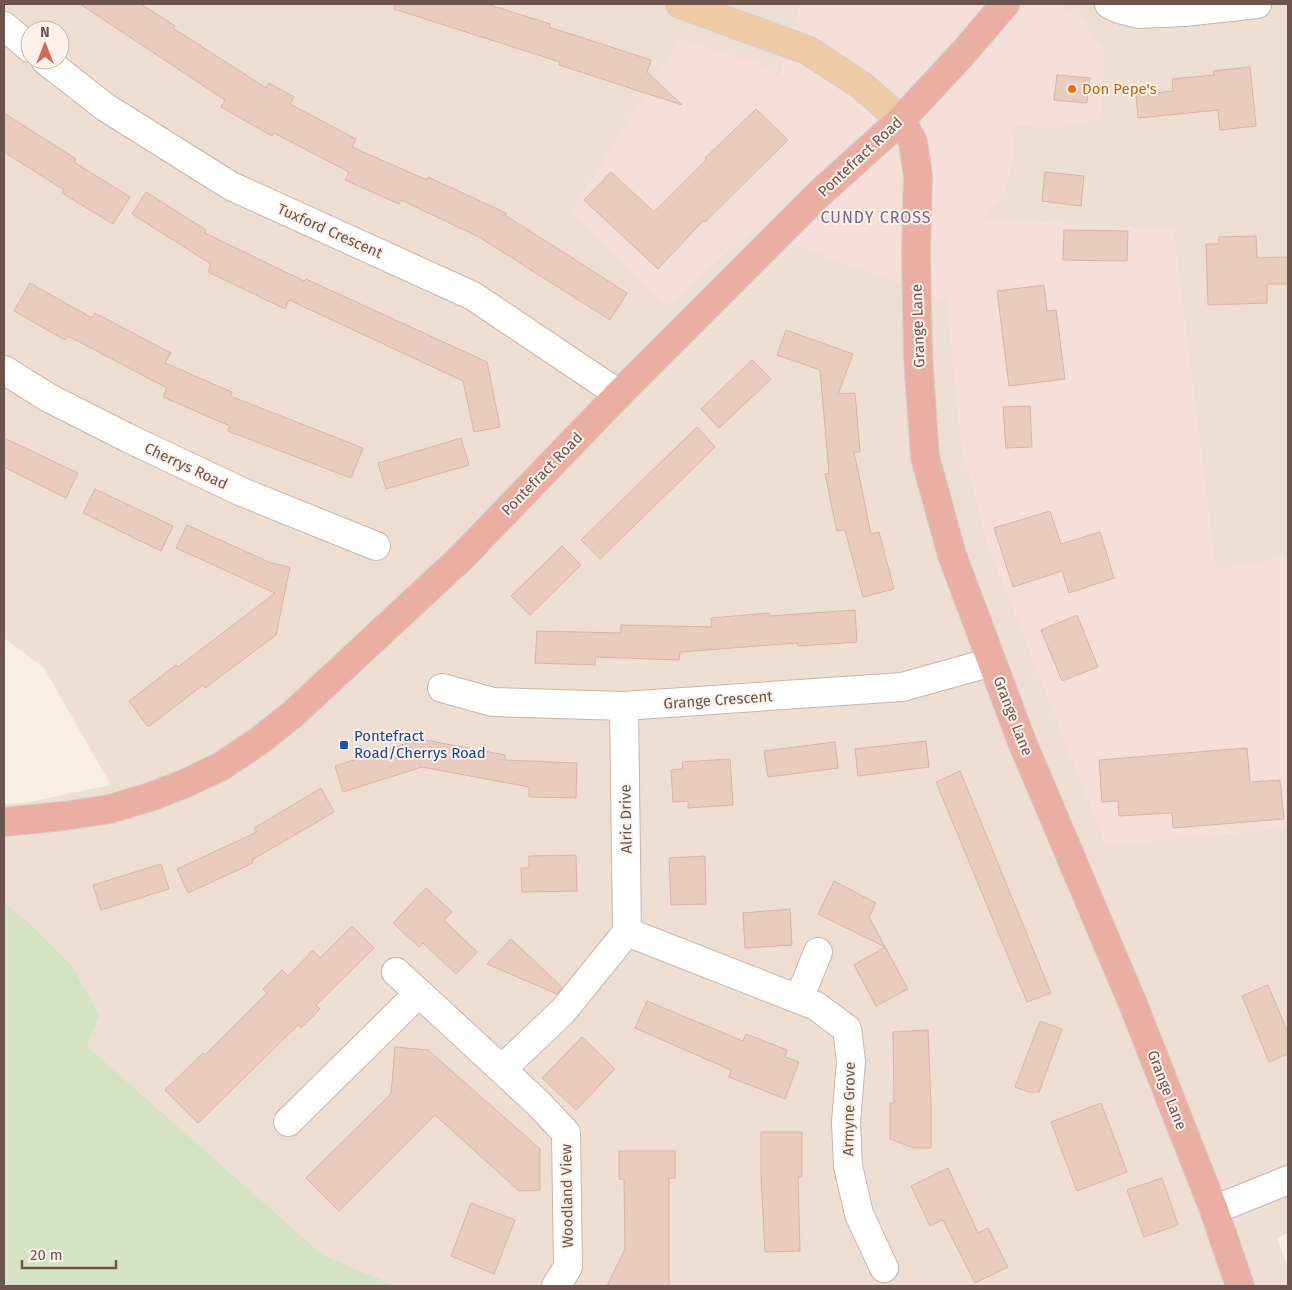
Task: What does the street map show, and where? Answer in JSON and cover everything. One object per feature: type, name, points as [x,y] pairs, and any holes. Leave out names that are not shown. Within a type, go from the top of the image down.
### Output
[{"type":"highway","name":"Pontefract Road","points":[[4,822],[110,809],[153,796],[220,767],[293,714],[462,557],[619,394],[820,193],[901,120],[964,52],[1005,4]]},
{"type":"highway","name":"Grange Lane","points":[[901,120],[913,142],[918,176],[916,250],[918,356],[925,456],[952,555],[1022,742],[1111,949],[1214,1210],[1240,1286]]},
{"type":"main road","points":[[680,4],[807,50],[861,85],[901,120]]},
{"type":"street","points":[[1109,4],[1119,9],[1139,14],[1184,12],[1257,4]]},
{"type":"street","points":[[4,26],[20,40]]},
{"type":"street","name":"Tuxford Crescent","points":[[59,70],[105,107],[231,186],[473,296],[619,394]]},
{"type":"street","name":"Cherrys Road","points":[[4,370],[48,398],[138,443],[242,492],[376,546]]},
{"type":"street","name":"Grange Crescent","points":[[442,688],[493,702],[624,706],[902,687],[992,662]]},
{"type":"street","name":"Alric Drive","points":[[624,706],[627,932]]},
{"type":"street","points":[[502,1069],[563,1011],[627,932]]},
{"type":"street","name":"Armyne Grove","points":[[627,932],[816,1006],[847,1029],[851,1061],[846,1122],[848,1166],[860,1214],[884,1268]]},
{"type":"street","points":[[799,999],[818,952]]},
{"type":"street","name":"Woodland View","points":[[396,972],[539,1104],[566,1133],[568,1267],[556,1286]]},
{"type":"street","points":[[288,1122],[419,993]]},
{"type":"street","points":[[1214,1210],[1288,1180]]},
{"type":"shaded area","points":[[4,4],[801,4],[779,78],[763,65],[666,306],[752,229],[947,300],[962,447],[988,544],[1106,844],[1288,828],[1288,1233],[1277,1238],[1288,1268],[1288,1286],[397,1286],[323,1255],[87,1046],[72,966],[29,923],[4,902],[4,804],[24,803],[111,785],[44,668],[4,638]]},
{"type":"shaded area","points":[[801,4],[1059,4],[1082,20],[1105,52],[1101,118],[1060,128],[1012,124],[1014,158],[1004,190],[984,219],[1173,230],[1216,570],[1288,557],[1288,828],[1106,845],[988,544],[962,447],[947,300],[752,229],[666,306],[572,211],[680,39],[763,65],[779,78]]},
{"type":"shaded area","points":[[1059,4],[1288,4],[1288,557],[1216,571],[1173,230],[983,219],[1004,190],[1014,158],[1011,124],[1060,128],[1082,20]]},
{"type":"green space","points":[[4,902],[29,923],[72,966],[99,1015],[87,1046],[323,1255],[397,1286],[4,1286]]},
{"type":"building","points":[[80,4],[141,4],[175,26],[173,28],[266,88],[269,83],[294,97],[290,104],[356,139],[352,147],[427,180],[428,177],[506,213],[505,215],[627,293],[610,320],[479,237],[401,200],[399,204],[345,180],[349,172],[274,133],[272,136],[221,107],[225,100]]},
{"type":"building","points":[[395,4],[487,4],[550,24],[549,27],[651,60],[647,72],[682,105],[559,65],[560,62],[394,9]]},
{"type":"building","points":[[1250,67],[1256,126],[1220,130],[1218,110],[1138,118],[1136,95],[1173,91],[1172,79],[1214,75],[1213,71]]},
{"type":"building","name":"Don Pepe's","points":[[1057,75],[1090,78],[1087,103],[1054,100]]},
{"type":"building","points":[[756,109],[788,140],[705,222],[703,221],[658,269],[584,200],[611,172],[654,212],[707,159],[705,158]]},
{"type":"building","points":[[4,113],[76,159],[74,162],[130,197],[113,224],[62,193],[64,190],[4,152]]},
{"type":"building","points":[[1045,172],[1084,176],[1081,206],[1042,201]]},
{"type":"building","points":[[146,192],[206,230],[205,233],[304,281],[306,279],[487,362],[500,427],[474,432],[463,381],[289,300],[285,309],[208,272],[211,264],[132,214]]},
{"type":"building","points":[[1064,230],[1128,231],[1127,261],[1063,260]]},
{"type":"building","points":[[1256,236],[1257,258],[1288,257],[1288,284],[1267,284],[1267,303],[1208,305],[1206,244],[1219,244],[1219,237]]},
{"type":"building","points":[[30,283],[92,318],[95,313],[171,353],[165,363],[232,392],[230,396],[363,448],[351,478],[228,431],[230,426],[163,397],[167,388],[68,336],[65,340],[14,311]]},
{"type":"building","points":[[1044,285],[1047,311],[1056,310],[1065,379],[1009,386],[997,291]]},
{"type":"building","points":[[786,330],[853,354],[838,394],[855,393],[860,452],[854,452],[871,534],[879,532],[894,589],[863,597],[845,530],[837,531],[825,474],[829,473],[820,370],[777,355]]},
{"type":"building","points":[[752,360],[771,379],[719,428],[701,409]]},
{"type":"building","points":[[1030,406],[1032,447],[1006,448],[1003,407]]},
{"type":"building","points":[[697,427],[715,447],[600,559],[581,540]]},
{"type":"building","points":[[4,438],[78,473],[66,498],[4,467]]},
{"type":"building","points":[[461,438],[469,465],[386,489],[378,463]]},
{"type":"building","points":[[95,489],[173,526],[161,551],[83,513]]},
{"type":"building","points":[[1050,511],[1061,544],[1100,532],[1114,578],[1069,593],[1062,571],[1013,587],[994,528]]},
{"type":"building","points":[[187,525],[271,563],[290,567],[276,635],[205,688],[203,685],[148,727],[129,701],[176,665],[178,667],[275,593],[176,548]]},
{"type":"building","points":[[562,546],[581,565],[530,615],[511,596]]},
{"type":"building","points":[[855,610],[857,642],[798,646],[797,643],[680,652],[679,660],[595,657],[595,665],[535,663],[537,631],[621,633],[621,625],[712,627],[711,618],[770,613],[770,616]]},
{"type":"building","points":[[1077,615],[1098,667],[1062,681],[1041,630]]},
{"type":"building","points":[[420,739],[505,755],[505,760],[577,763],[576,798],[529,797],[529,787],[422,767],[343,792],[335,766]]},
{"type":"building","points":[[926,741],[929,767],[858,776],[855,749]]},
{"type":"building","points":[[835,742],[838,768],[768,777],[764,751]]},
{"type":"building","points":[[1247,748],[1250,782],[1280,780],[1284,819],[1173,828],[1172,813],[1119,816],[1118,801],[1102,802],[1099,760]]},
{"type":"building","points":[[730,759],[733,805],[688,808],[688,801],[673,802],[671,770],[683,769],[682,762]]},
{"type":"building","points":[[960,771],[1051,993],[1027,1002],[936,782]]},
{"type":"building","points":[[321,788],[334,812],[252,860],[253,863],[188,893],[177,869],[257,832],[254,828]]},
{"type":"building","points":[[576,855],[577,891],[522,892],[521,868],[529,868],[529,856]]},
{"type":"building","points":[[705,856],[706,904],[671,905],[669,858]]},
{"type":"building","points":[[161,864],[169,889],[101,910],[93,885]]},
{"type":"building","points":[[834,881],[876,903],[869,917],[885,947],[818,914]]},
{"type":"building","points":[[426,888],[452,912],[444,920],[477,952],[456,974],[423,943],[419,947],[393,923]]},
{"type":"building","points":[[790,909],[792,945],[745,948],[743,913]]},
{"type":"building","points":[[352,926],[374,948],[316,1005],[320,1009],[301,1028],[298,1025],[198,1123],[165,1090],[203,1053],[205,1055],[267,993],[263,989],[282,970],[288,976],[313,950],[320,958]]},
{"type":"building","points":[[511,939],[562,987],[557,994],[487,964]]},
{"type":"building","points":[[885,947],[908,989],[876,1006],[854,965]]},
{"type":"building","points":[[1268,985],[1288,1033],[1288,1054],[1269,1062],[1242,996]]},
{"type":"building","points":[[647,1001],[743,1041],[746,1034],[787,1050],[785,1057],[799,1062],[785,1099],[729,1077],[731,1070],[635,1028]]},
{"type":"building","points":[[1040,1021],[1062,1029],[1039,1092],[1029,1092],[1015,1087]]},
{"type":"building","points":[[928,1030],[931,1148],[914,1148],[890,1139],[890,1103],[894,1103],[893,1032]]},
{"type":"building","points":[[582,1037],[615,1069],[576,1110],[542,1078]]},
{"type":"building","points":[[395,1047],[428,1050],[540,1149],[540,1190],[519,1191],[435,1115],[339,1211],[306,1178],[391,1094]]},
{"type":"building","points":[[1101,1103],[1127,1172],[1077,1191],[1051,1122]]},
{"type":"building","points":[[761,1132],[802,1132],[802,1177],[798,1177],[800,1251],[765,1252]]},
{"type":"building","points":[[619,1151],[675,1151],[675,1178],[669,1178],[669,1286],[607,1286],[625,1249],[624,1179],[619,1179]]},
{"type":"building","points":[[948,1168],[978,1233],[988,1228],[1008,1267],[975,1283],[943,1220],[930,1226],[911,1186]]},
{"type":"building","points":[[1162,1178],[1178,1225],[1144,1237],[1127,1190]]},
{"type":"building","points":[[471,1203],[515,1220],[494,1274],[451,1256]]},
{"type":"place","name":"Don Pepe's","points":[[1072,89]]},
{"type":"place","name":"Pontefract Road/Cherrys Road","points":[[344,745]]},
{"type":"district","name":"CUNDY CROSS","points":[[876,217]]}]
